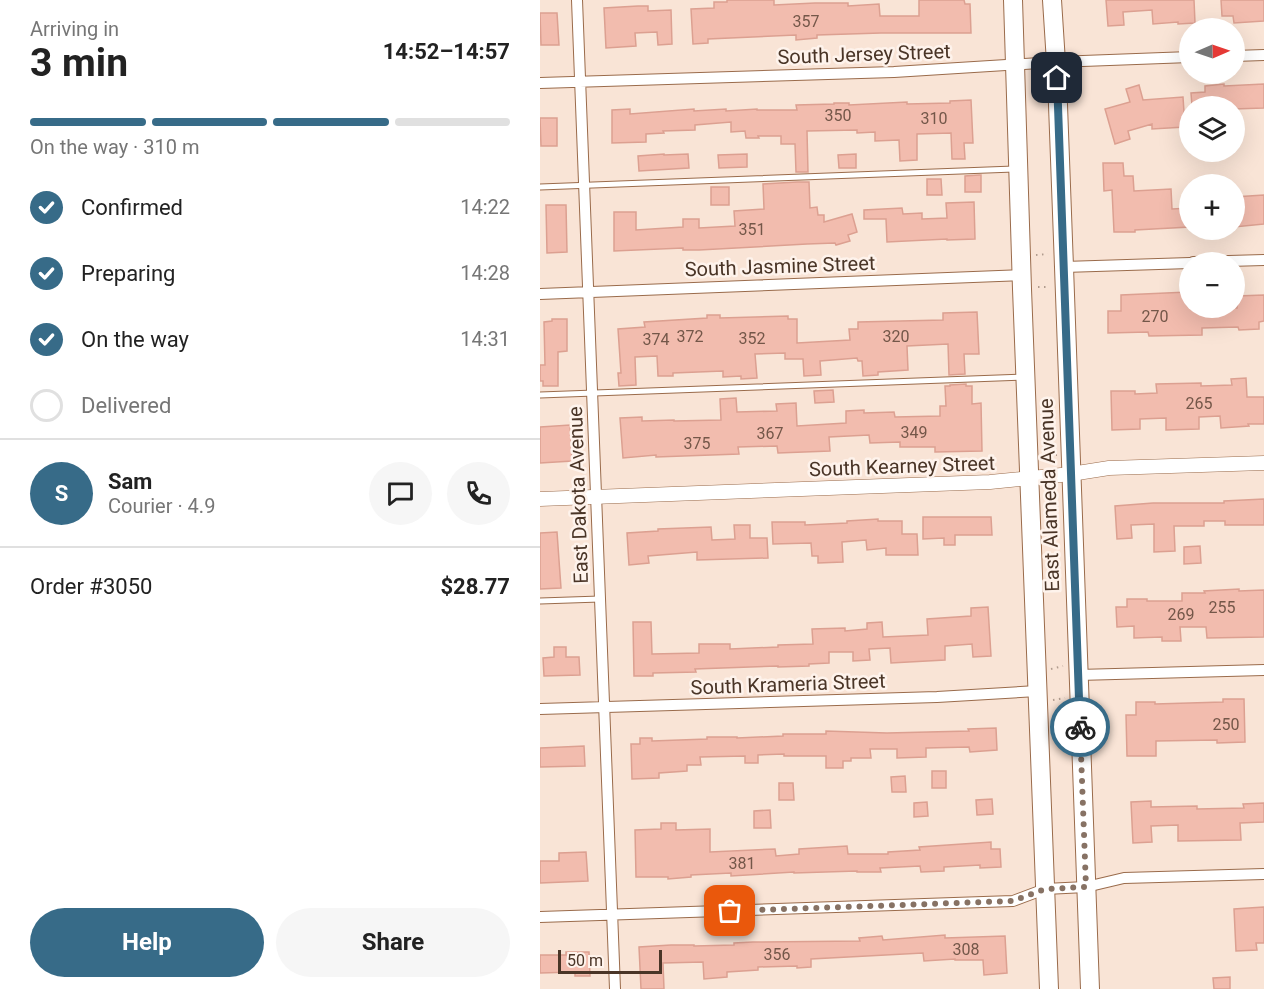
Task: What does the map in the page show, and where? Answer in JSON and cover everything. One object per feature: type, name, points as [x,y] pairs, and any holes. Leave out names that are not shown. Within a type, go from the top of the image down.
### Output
[{"type":"main road","name":"East Alameda Avenue","points":[[1013,0],[1019,169],[1028,281],[1025,377],[1043,696],[1045,889],[1049,989]]},
{"type":"main road","name":"East Alameda Avenue","points":[[1052,0],[1056,62],[1059,260],[1071,474],[1074,670],[1090,989]]},
{"type":"street","name":"East Dakota Avenue","points":[[577,0],[615,989]]},
{"type":"street","points":[[1245,56],[1264,55]]},
{"type":"street","name":"South Jersey Street","points":[[540,82],[894,72],[1179,57]]},
{"type":"street","points":[[1059,260],[1179,263]]},
{"type":"street","points":[[1245,261],[1264,260]]},
{"type":"street","name":"South Jasmine Street","points":[[540,294],[1028,281]]},
{"type":"street","name":"South Kearney Street","points":[[540,499],[990,482],[1109,468],[1264,463]]},
{"type":"street","points":[[1074,670],[1264,670]]},
{"type":"street","name":"South Krameria Street","points":[[540,709],[1043,696]]},
{"type":"street","points":[[540,917],[1013,901],[1045,889],[1086,887],[1124,878],[1264,874]]},
{"type":"lane","points":[[540,187],[1019,169]]},
{"type":"lane","points":[[540,395],[1025,377]]},
{"type":"lane","points":[[540,602],[600,599]]},
{"type":"path","points":[[1032,255],[1059,260]]},
{"type":"path","points":[[1028,281],[1056,287]]},
{"type":"path","points":[[1043,456],[1062,454]]},
{"type":"path","points":[[1047,670],[1074,670]]},
{"type":"path","points":[[1043,696],[1068,698]]},
{"type":"building","points":[[727,0],[774,0],[774,5],[879,4],[880,16],[919,16],[919,0],[964,0],[965,4],[970,4],[971,33],[817,35],[817,38],[796,40],[796,35],[708,39],[708,43],[693,44],[691,9],[714,8],[714,2],[727,2]]},
{"type":"building","points":[[1106,0],[1194,0],[1195,18],[1179,18],[1179,24],[1178,22],[1153,24],[1152,10],[1123,12],[1124,25],[1108,26]]},
{"type":"building","points":[[1221,0],[1264,0],[1264,21],[1245,22],[1245,18],[1222,16]]},
{"type":"building","points":[[648,6],[648,11],[671,10],[672,44],[658,45],[657,32],[635,33],[636,46],[606,48],[604,8]]},
{"type":"building","points":[[540,13],[557,13],[559,45],[541,45]]},
{"type":"building","points":[[1264,84],[1264,108],[1245,109],[1245,96],[1191,96],[1191,93],[1205,92],[1205,86]]},
{"type":"building","points":[[1139,85],[1143,100],[1179,97],[1179,127],[1152,129],[1152,124],[1128,131],[1130,139],[1115,144],[1105,109],[1130,102],[1126,89]]},
{"type":"building","points":[[971,100],[973,143],[964,143],[965,159],[952,159],[951,133],[917,134],[917,160],[900,161],[899,140],[875,141],[875,132],[807,131],[808,172],[796,172],[795,144],[781,144],[781,136],[746,138],[745,131],[731,132],[731,122],[695,125],[695,130],[646,134],[646,142],[612,143],[612,110],[630,109],[630,114],[694,109],[694,111],[797,110],[796,105],[950,103],[950,101]]},
{"type":"building","points":[[540,118],[557,118],[557,146],[541,146]]},
{"type":"building","points":[[688,154],[689,168],[639,171],[638,156]]},
{"type":"building","points":[[747,154],[747,167],[719,168],[718,155]]},
{"type":"building","points":[[856,154],[856,168],[839,168],[838,155]]},
{"type":"building","points":[[1103,163],[1123,163],[1124,176],[1133,176],[1134,191],[1171,189],[1172,209],[1179,209],[1179,228],[1114,232],[1112,190],[1104,191]]},
{"type":"building","points":[[981,175],[981,192],[965,192],[965,176]]},
{"type":"building","points":[[927,179],[941,179],[942,195],[927,195]]},
{"type":"building","points":[[809,182],[810,208],[817,207],[818,215],[824,215],[824,222],[852,214],[857,232],[848,235],[850,241],[836,245],[835,243],[699,250],[683,250],[683,248],[614,251],[614,212],[636,212],[636,230],[683,227],[683,219],[699,219],[699,228],[735,226],[734,211],[764,209],[763,184]]},
{"type":"building","points":[[711,187],[729,187],[729,205],[711,205]]},
{"type":"building","points":[[1264,195],[1264,224],[1245,226],[1245,196]]},
{"type":"building","points":[[974,202],[975,239],[887,242],[886,219],[864,219],[864,210],[902,208],[903,214],[922,213],[922,219],[947,218],[946,203]]},
{"type":"building","points":[[546,205],[566,205],[567,252],[547,253]]},
{"type":"building","points":[[1179,292],[1179,318],[1245,318],[1245,296],[1264,295],[1264,321],[1259,322],[1259,329],[1202,328],[1202,335],[1149,336],[1148,332],[1108,333],[1108,311],[1121,311],[1121,295]]},
{"type":"building","points":[[977,312],[979,354],[964,354],[965,374],[949,375],[948,344],[907,346],[908,370],[878,372],[878,375],[863,376],[862,361],[858,361],[857,358],[820,361],[821,375],[804,376],[803,359],[785,359],[785,353],[755,354],[757,378],[741,379],[741,376],[723,377],[723,371],[673,373],[673,376],[658,376],[657,356],[635,357],[636,385],[619,386],[618,373],[621,373],[618,329],[645,327],[644,322],[707,318],[707,315],[720,315],[720,318],[788,316],[788,319],[797,319],[797,343],[850,340],[849,329],[858,329],[858,322],[943,320],[943,313]]},
{"type":"building","points":[[552,319],[567,319],[567,351],[558,352],[558,386],[543,386],[543,381],[540,381],[540,365],[545,365],[544,322],[552,321]]},
{"type":"building","points":[[1246,378],[1247,397],[1264,397],[1264,424],[1221,428],[1220,416],[1199,417],[1199,429],[1166,430],[1166,418],[1140,419],[1140,429],[1112,430],[1111,391],[1135,391],[1135,394],[1157,393],[1156,384],[1232,385],[1231,379]]},
{"type":"building","points":[[966,384],[966,386],[972,386],[972,404],[981,403],[982,451],[935,452],[935,447],[900,447],[900,442],[870,443],[869,435],[829,437],[830,451],[778,453],[777,446],[738,447],[739,454],[656,457],[656,455],[623,458],[620,418],[642,417],[642,421],[721,420],[720,399],[736,398],[737,412],[777,411],[776,404],[796,403],[797,426],[846,423],[846,411],[894,412],[895,417],[940,416],[940,406],[946,406],[945,386]]},
{"type":"building","points":[[833,390],[834,402],[815,403],[814,391]]},
{"type":"building","points":[[570,425],[572,461],[540,463],[540,427]]},
{"type":"building","points":[[1264,499],[1264,525],[1225,525],[1225,521],[1204,521],[1204,526],[1174,526],[1175,551],[1154,552],[1154,524],[1131,525],[1132,538],[1117,539],[1115,506],[1153,503],[1224,503],[1224,501]]},
{"type":"building","points":[[923,517],[991,517],[992,535],[955,535],[955,545],[944,545],[944,538],[923,539]]},
{"type":"building","points":[[878,519],[878,521],[902,521],[902,534],[917,534],[918,555],[886,555],[886,548],[867,550],[866,540],[842,542],[843,562],[818,563],[818,556],[812,556],[811,543],[773,544],[772,522],[805,522],[805,525]]},
{"type":"building","points":[[734,525],[750,525],[750,538],[767,538],[768,558],[697,560],[697,552],[648,556],[649,563],[629,565],[627,533],[711,527],[712,540],[735,539]]},
{"type":"building","points":[[557,532],[561,588],[540,589],[540,533]]},
{"type":"building","points":[[1200,546],[1201,563],[1184,564],[1184,547]]},
{"type":"building","points":[[1239,589],[1239,591],[1264,590],[1264,637],[1207,638],[1206,627],[1180,627],[1181,641],[1162,641],[1162,637],[1134,638],[1134,626],[1117,627],[1116,607],[1127,607],[1127,599],[1182,601],[1182,593]]},
{"type":"building","points":[[988,607],[991,656],[973,657],[972,644],[945,646],[945,660],[891,663],[890,648],[869,649],[870,660],[853,661],[853,652],[829,652],[829,663],[809,664],[809,666],[695,669],[696,672],[634,676],[633,622],[651,622],[652,654],[699,653],[699,644],[730,644],[730,649],[813,644],[812,629],[845,628],[845,631],[867,629],[867,623],[882,622],[883,637],[928,635],[927,619],[971,616],[971,608]]},
{"type":"building","points":[[554,647],[566,647],[566,657],[579,657],[580,675],[544,676],[543,658],[554,657]]},
{"type":"building","points":[[1223,699],[1244,699],[1245,742],[1156,741],[1156,756],[1127,756],[1126,715],[1136,715],[1136,702],[1155,702],[1155,704],[1223,702]]},
{"type":"building","points":[[996,728],[997,750],[970,752],[969,747],[926,748],[926,757],[897,758],[897,749],[870,749],[871,758],[851,758],[851,761],[843,761],[843,768],[826,768],[826,756],[758,755],[758,763],[745,763],[745,756],[700,757],[701,765],[687,765],[687,771],[659,773],[659,778],[632,779],[631,744],[640,744],[640,738],[652,738],[652,741],[826,734],[826,731],[887,733]]},
{"type":"building","points":[[584,746],[585,766],[540,767],[540,748]]},
{"type":"building","points":[[932,771],[946,771],[946,788],[932,788]]},
{"type":"building","points":[[905,776],[906,792],[892,792],[891,777]]},
{"type":"building","points":[[779,783],[793,783],[794,800],[779,800]]},
{"type":"building","points":[[992,799],[993,814],[977,815],[976,800]]},
{"type":"building","points":[[1151,801],[1151,807],[1197,806],[1197,809],[1244,808],[1243,804],[1264,803],[1264,822],[1240,823],[1241,840],[1178,841],[1178,825],[1151,826],[1152,842],[1133,843],[1131,802]]},
{"type":"building","points":[[927,802],[928,816],[914,817],[914,803]]},
{"type":"building","points":[[770,810],[771,828],[754,828],[754,811]]},
{"type":"building","points":[[661,823],[676,823],[676,830],[710,829],[710,852],[775,849],[776,856],[799,854],[799,849],[847,846],[848,854],[888,854],[888,852],[920,850],[919,847],[991,842],[991,849],[1000,849],[1001,867],[980,868],[980,865],[944,867],[944,871],[921,872],[920,866],[880,868],[881,872],[794,872],[731,876],[731,873],[691,875],[691,877],[668,879],[668,877],[636,877],[635,830],[661,829]]},
{"type":"building","points":[[586,852],[588,881],[540,883],[540,861],[559,861],[559,853]]},
{"type":"building","points":[[1264,907],[1264,943],[1256,943],[1257,950],[1236,951],[1234,909]]},
{"type":"building","points":[[945,935],[945,938],[1005,936],[1007,973],[984,975],[983,960],[924,961],[923,953],[811,959],[811,967],[758,967],[758,970],[727,972],[727,977],[704,979],[703,962],[663,963],[664,989],[641,989],[639,947],[734,945],[734,943],[753,942],[860,941],[859,938],[882,936],[883,940]]},
{"type":"building","points":[[566,952],[589,952],[590,976],[575,976],[575,972],[540,973],[540,955],[566,955]]},
{"type":"building","points":[[1230,977],[1230,989],[1214,989],[1213,978]]},
{"type":"way so far","points":[[730,911],[1013,901],[1045,889],[1086,887],[1080,727]]},
{"type":"route","points":[[1057,78],[1080,727]]}]
